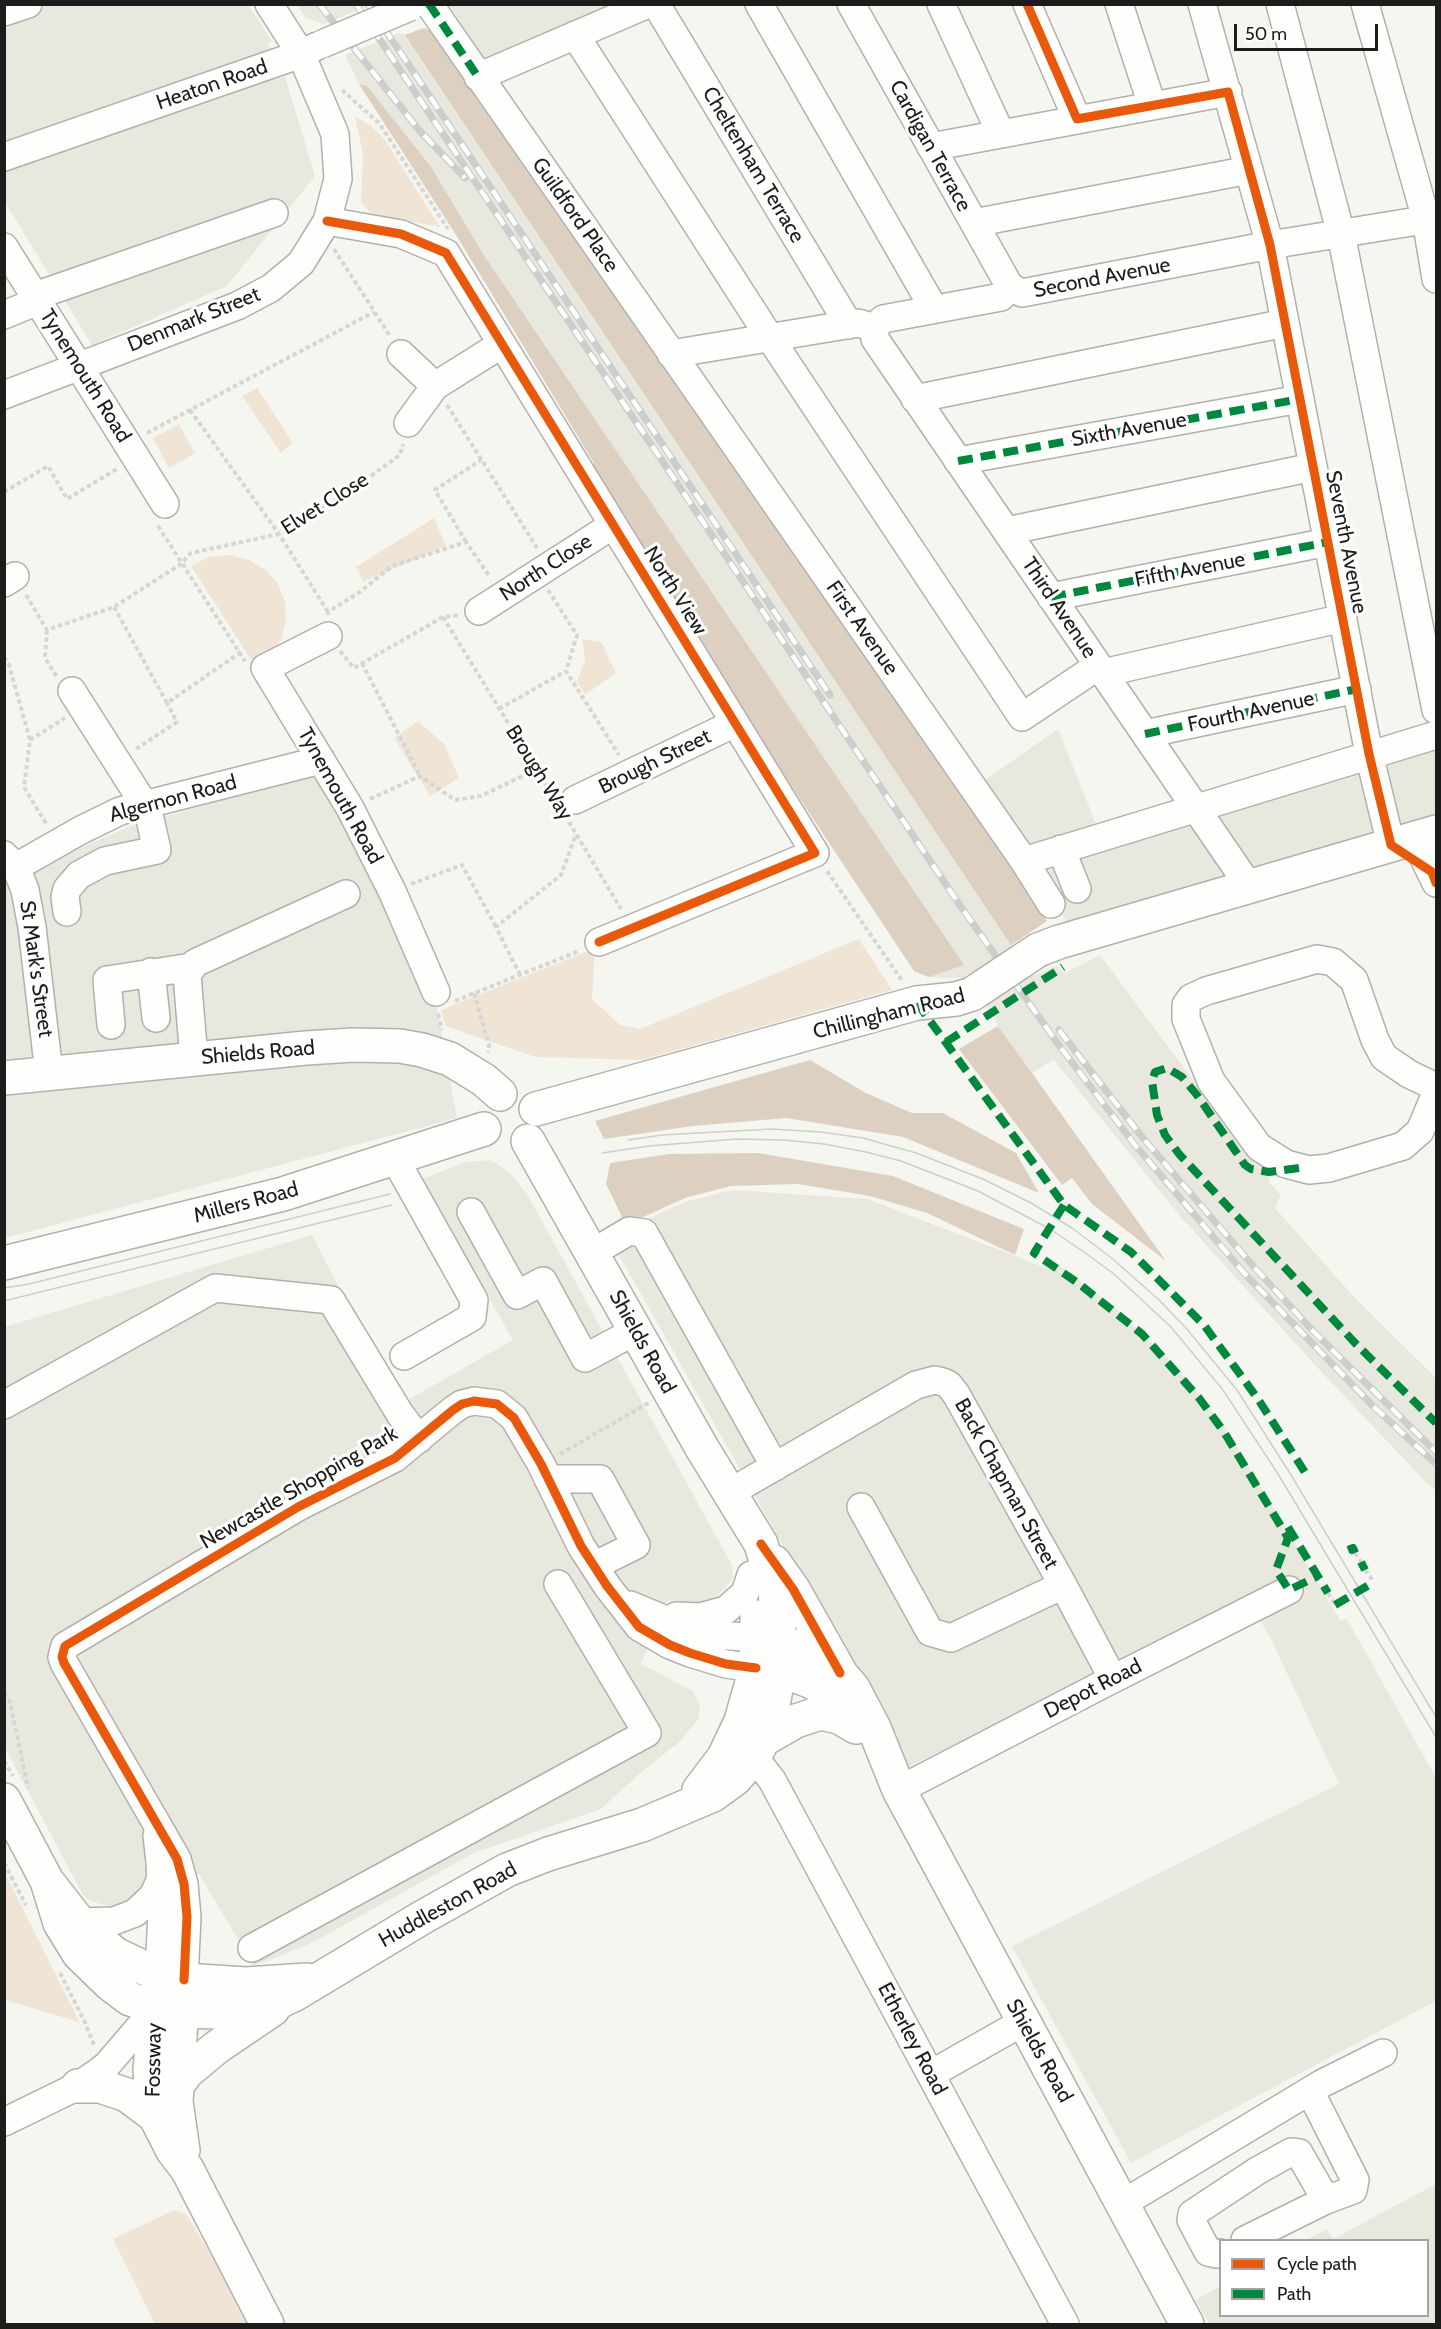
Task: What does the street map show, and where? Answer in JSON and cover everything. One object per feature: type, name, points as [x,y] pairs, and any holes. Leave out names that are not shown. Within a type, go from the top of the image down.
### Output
[{"type":"main road","name":"Chillingham Road","points":[[536,1109],[917,1003],[956,999],[972,994],[1038,950],[1059,942],[1414,838]]},
{"type":"main road","name":"Shields Road","points":[[4,1078],[353,1045],[400,1046],[450,1059],[492,1087],[527,1096],[536,1109]]},
{"type":"main road","points":[[492,1087],[482,1119],[484,1129],[494,1143],[513,1147],[528,1141],[537,1130],[536,1109]]},
{"type":"main road","name":"Millers Road","points":[[4,1263],[284,1194],[484,1129]]},
{"type":"main road","name":"Shields Road","points":[[528,1141],[669,1391],[761,1544],[775,1591],[768,1655]]},
{"type":"main road","name":"Shields Road","points":[[734,1502],[768,1655],[796,1676],[822,1688],[838,1703],[896,1784]]},
{"type":"main road","points":[[761,1544],[794,1588],[840,1673]]},
{"type":"main road","name":"Shields Road","points":[[768,1655],[801,1650],[840,1673],[864,1707],[896,1784],[1187,2325]]},
{"type":"main road","name":"Huddleston Road","points":[[170,1994],[248,2010],[284,2000],[507,1870],[548,1854],[642,1825],[723,1789],[759,1748],[772,1711],[768,1655]]},
{"type":"main road","name":"Huddleston Road","points":[[684,1808],[717,1768],[730,1748],[768,1655]]},
{"type":"main road","points":[[759,1748],[796,1720],[820,1713],[839,1717],[856,1727]]},
{"type":"main road","name":"Fossway","points":[[12,1799],[47,1881],[60,1923],[79,1954],[110,1984],[130,1999],[170,1994]]},
{"type":"main road","name":"Fossway","points":[[47,1881],[79,1922],[115,1954],[170,1994],[177,2114],[187,2169]]},
{"type":"main road","name":"Huddleston Road","points":[[170,1994],[246,1984],[320,1978]]},
{"type":"main road","name":"Fossway","points":[[170,1994],[150,2069],[151,2096],[155,2116],[173,2151],[187,2169],[267,2325]]},
{"type":"main road","points":[[177,2086],[187,2072],[217,2047],[284,2000]]},
{"type":"main road","points":[[78,2086],[99,2086],[128,2095],[155,2116]]},
{"type":"street","points":[[4,12],[28,4]]},
{"type":"street","points":[[268,4],[311,49]]},
{"type":"street","points":[[478,77],[648,4]]},
{"type":"street","name":"Cheltenham Terrace","points":[[656,4],[862,326]]},
{"type":"street","points":[[759,4],[934,309]]},
{"type":"street","name":"Cardigan Terrace","points":[[851,4],[1010,287]]},
{"type":"street","points":[[941,4],[1001,134]]},
{"type":"street","points":[[1028,4],[1077,119]]},
{"type":"street","points":[[1119,4],[1152,105]]},
{"type":"street","name":"Seventh Avenue","points":[[1202,4],[1270,245],[1369,753],[1437,883]]},
{"type":"street","points":[[1280,4],[1341,234],[1437,710]]},
{"type":"street","points":[[1365,4],[1431,218],[1437,279]]},
{"type":"street","name":"Heaton Road","points":[[4,157],[311,49],[419,6]]},
{"type":"street","name":"Guildford Place","points":[[419,6],[478,77],[671,354]]},
{"type":"street","points":[[575,35],[770,338],[1022,717],[1100,669],[1343,618]]},
{"type":"street","name":"Denmark Street","points":[[4,395],[237,306],[271,288],[302,262],[325,226],[338,179],[335,134],[311,49]]},
{"type":"street","points":[[931,147],[1228,92]]},
{"type":"street","points":[[974,223],[1249,170]]},
{"type":"street","points":[[4,315],[37,299],[274,213]]},
{"type":"street","name":"Second Avenue","points":[[671,354],[862,326],[883,319],[1001,297],[1010,287],[1022,293],[1270,245],[1431,218]]},
{"type":"street","points":[[325,226],[401,234],[446,253]]},
{"type":"street","name":"Tynemouth Road","points":[[4,247],[165,504]]},
{"type":"street","name":"North View","points":[[446,253],[815,853]]},
{"type":"street","points":[[915,399],[1285,323]]},
{"type":"street","name":"Third Avenue","points":[[862,326],[875,339],[1249,886]]},
{"type":"street","points":[[408,423],[435,386],[502,344]]},
{"type":"street","points":[[400,354],[435,386]]},
{"type":"street","name":"First Avenue","points":[[671,354],[1024,861],[1051,904]]},
{"type":"street","name":"Sixth Avenue","points":[[958,461],[1300,399]]},
{"type":"street","points":[[1007,531],[1313,467]]},
{"type":"street","name":"North Close","points":[[479,611],[613,525]]},
{"type":"street","name":"Fifth Avenue","points":[[1051,597],[1328,542]]},
{"type":"street","points":[[265,668],[328,624]]},
{"type":"street","name":"Tynemouth Road","points":[[265,668],[350,808],[392,891],[442,1000]]},
{"type":"street","name":"Fourth Avenue","points":[[1145,734],[1357,689]]},
{"type":"street","points":[[67,912],[65,897],[67,889],[79,875],[105,861],[157,850],[144,804],[77,699]]},
{"type":"street","name":"Brough Street","points":[[565,804],[735,723]]},
{"type":"street","points":[[1024,861],[1369,753],[1437,735]]},
{"type":"street","name":"Algernon Road","points":[[10,861],[58,843],[105,817],[144,804],[321,760]]},
{"type":"street","points":[[1061,849],[1077,889]]},
{"type":"street","points":[[599,942],[815,853]]},
{"type":"street","name":"St Mark's Street","points":[[10,861],[25,891],[32,927],[49,1073]]},
{"type":"street","points":[[194,1059],[187,975],[190,969],[200,959],[346,894]]},
{"type":"street","points":[[1437,1087],[1409,1074],[1384,1057],[1375,1040],[1359,988],[1350,974],[1333,962],[1317,959],[1198,994],[1186,1005],[1184,1012],[1211,1081],[1259,1147],[1286,1164],[1299,1168],[1329,1168],[1403,1146],[1420,1131],[1437,1092]]},
{"type":"street","points":[[111,1025],[107,981],[151,972],[190,969]]},
{"type":"street","points":[[151,972],[156,1018]]},
{"type":"street","points":[[395,1159],[474,1299],[472,1317],[404,1356]]},
{"type":"street","points":[[471,1212],[517,1295],[543,1281],[585,1358],[635,1331]]},
{"type":"street","points":[[592,1252],[629,1231],[644,1233],[775,1467]]},
{"type":"street","points":[[4,1405],[215,1288],[331,1300],[400,1414],[419,1439]]},
{"type":"street","name":"Back Chapman Street","points":[[734,1502],[775,1467],[916,1385],[935,1380],[943,1382],[949,1385],[956,1394],[1113,1679]]},
{"type":"street","name":"Newcastle Shopping Park","points":[[170,1994],[187,1927],[184,1884],[177,1859],[64,1663],[62,1656],[64,1646],[298,1507],[395,1458],[462,1404],[486,1401],[497,1404],[514,1418],[594,1566],[615,1598],[639,1627],[670,1645],[718,1662],[768,1655]]},
{"type":"street","points":[[544,1472],[600,1479],[636,1545],[594,1566]]},
{"type":"street","points":[[861,1507],[930,1632],[951,1638],[1063,1585]]},
{"type":"street","points":[[648,1614],[700,1617],[719,1613],[739,1600],[751,1575]]},
{"type":"street","points":[[252,1948],[647,1733],[558,1584]]},
{"type":"street","name":"Depot Road","points":[[896,1784],[1113,1679],[1288,1590]]},
{"type":"street","points":[[615,1598],[648,1614],[688,1629],[727,1636],[768,1655]]},
{"type":"street","name":"Etherley Road","points":[[759,1748],[772,1780],[1065,2325]]},
{"type":"street","name":"Newcastle Shopping Park","points":[[155,1822],[161,1879],[162,1938],[170,1994]]},
{"type":"street","points":[[79,1922],[123,1919],[147,1904],[161,1879]]},
{"type":"street","points":[[4,2122],[78,2086],[107,2065],[170,1994]]},
{"type":"street","points":[[932,2074],[1023,2022]]},
{"type":"street","points":[[1122,2204],[1310,2091],[1383,2052]]},
{"type":"street","points":[[1249,2239],[1326,2200],[1353,2190],[1355,2180],[1310,2091]]},
{"type":"street","points":[[1219,2254],[1208,2252],[1191,2220],[1192,2214],[1257,2171],[1292,2152],[1299,2153],[1326,2200]]},
{"type":"path","points":[[334,83],[379,123],[455,240],[446,253]]},
{"type":"path","points":[[325,226],[400,354]]},
{"type":"path","points":[[4,492],[48,466],[67,499],[190,410],[374,312]]},
{"type":"path","points":[[435,386],[482,460],[577,635],[566,671],[500,709]]},
{"type":"path","points":[[190,410],[279,534],[354,668],[362,663],[420,776],[455,800],[481,796],[537,769]]},
{"type":"path","points":[[482,460],[435,490],[488,575],[511,591]]},
{"type":"path","points":[[165,504],[152,514],[181,564],[241,652],[252,675],[265,668]]},
{"type":"path","points":[[328,624],[360,592],[392,566],[466,542]]},
{"type":"path","points":[[10,579],[47,630],[45,658],[59,681],[77,699],[30,740]]},
{"type":"path","points":[[114,607],[177,722],[117,761]]},
{"type":"path","points":[[167,703],[241,652]]},
{"type":"path","points":[[4,657],[9,665],[30,740],[24,787],[58,843]]},
{"type":"path","points":[[566,671],[631,774]]},
{"type":"path","points":[[350,808],[420,776]]},
{"type":"path","points":[[496,927],[561,875],[576,833]]},
{"type":"path","points":[[815,853],[917,1003]]},
{"type":"path","points":[[392,891],[462,865],[520,975]]},
{"type":"path","points":[[450,1059],[442,1000],[474,993],[599,942]]},
{"type":"path","points":[[474,993],[489,1045],[492,1087]]},
{"type":"path","points":[[544,1472],[669,1391]]},
{"type":"path","points":[[1355,1553],[1361,1562]]},
{"type":"path","points":[[1365,1570],[1374,1582]]},
{"type":"path","points":[[1328,1593],[1335,1605]]},
{"type":"path","points":[[4,1693],[10,1702],[28,1789],[12,1799],[4,1761]]},
{"type":"shaded area","points":[[49,5],[248,5],[272,41],[268,43],[280,78],[285,77],[315,176],[227,286],[92,345],[5,202],[4,20]]},
{"type":"shaded area","points":[[297,5],[370,5],[324,24],[306,18]]},
{"type":"shaded area","points":[[449,5],[630,5],[487,62]]},
{"type":"shaded area","points":[[423,28],[433,31],[460,57],[1047,921],[1011,945],[405,35]]},
{"type":"shaded area","points":[[400,33],[405,35],[839,686],[1047,921],[1011,945],[1034,976],[1056,966],[1065,973],[1100,955],[1248,1154],[1269,1164],[1269,1182],[1281,1195],[1275,1208],[1355,1298],[1436,1378],[1436,1491],[1314,1364],[1179,1215],[1054,1060],[1032,1073],[998,1026],[969,974],[962,978],[929,977],[914,971],[600,497],[590,470],[594,463],[458,238],[359,84],[345,55]]},
{"type":"shaded area","points":[[359,84],[367,86],[431,167],[483,254],[964,965],[929,977],[914,971],[600,497],[590,470],[594,463],[458,238]]},
{"type":"shaded area","points":[[355,117],[370,125],[385,140],[440,227],[371,214],[361,202],[363,154]]},
{"type":"shaded area","points":[[257,388],[293,443],[281,453],[242,396]]},
{"type":"shaded area","points":[[179,424],[195,454],[169,468],[153,438]]},
{"type":"shaded area","points":[[434,518],[446,546],[363,582],[356,567]]},
{"type":"shaded area","points":[[229,555],[249,560],[266,570],[278,584],[285,602],[286,621],[281,640],[271,656],[256,668],[191,566],[209,557]]},
{"type":"shaded area","points":[[582,639],[601,642],[616,673],[585,695],[577,681],[585,660]]},
{"type":"shaded area","points":[[418,721],[444,744],[459,778],[430,796],[394,738]]},
{"type":"shaded area","points":[[1058,729],[1103,842],[1436,746],[1436,815],[1068,924],[979,784]]},
{"type":"shaded area","points":[[316,773],[437,1008],[457,1118],[5,1238],[5,861],[54,860],[128,827]]},
{"type":"shaded area","points":[[859,939],[892,990],[641,1060],[535,1057],[445,1026],[441,1010],[595,948],[592,999],[620,1025],[640,1029]]},
{"type":"shaded area","points":[[998,1026],[1166,1261],[1092,1204],[1072,1178],[1062,1185],[959,1049]]},
{"type":"shaded area","points":[[810,1060],[866,1093],[912,1113],[943,1113],[1016,1153],[1039,1193],[903,1137],[786,1118],[693,1126],[604,1139],[595,1121]]},
{"type":"shaded area","points":[[758,1153],[893,1176],[1024,1229],[1015,1255],[927,1213],[870,1196],[798,1184],[731,1186],[685,1198],[641,1218],[622,1217],[606,1184],[610,1163],[669,1154]]},
{"type":"shaded area","points":[[491,1160],[508,1171],[527,1194],[732,1565],[733,1577],[715,1598],[702,1603],[668,1600],[641,1664],[693,1691],[700,1706],[698,1720],[678,1743],[639,1774],[601,1809],[474,1853],[312,1943],[254,1966],[199,1874],[137,1893],[112,1907],[90,1901],[83,1895],[5,1748],[4,1327],[312,1235],[399,1405],[513,1340],[422,1179],[466,1162]]},
{"type":"shaded area","points":[[732,1190],[867,1199],[1041,1266],[1047,1256],[1113,1306],[1174,1364],[1227,1430],[1340,1620],[1347,1619],[1436,1778],[1436,2001],[1131,2163],[1012,1946],[1339,1784],[1270,1637],[1248,1600],[1123,1664],[908,1767],[606,1232],[643,1221],[685,1202]]},
{"type":"shaded area","points":[[5,1873],[79,2021],[79,2022],[5,2000]]},
{"type":"shaded area","points":[[1436,2184],[1436,2324],[1209,2324],[1196,2300],[1219,2287],[1219,2317],[1429,2317],[1429,2239],[1333,2239]]},
{"type":"shaded area","points":[[174,2210],[187,2215],[216,2264],[246,2324],[155,2324],[113,2239]]},
{"type":"shaded area","points":[[1327,2229],[1333,2239],[1308,2239]]},
{"type":"tram line","points":[[628,1140],[662,1135],[771,1129],[821,1132],[863,1138],[916,1153],[983,1179],[1031,1203],[1072,1228],[1114,1260],[1159,1300],[1186,1328],[1237,1390],[1291,1475],[1436,1717]]},
{"type":"tram line","points":[[602,1153],[649,1146],[737,1139],[824,1144],[866,1152],[901,1161],[978,1191],[1050,1229],[1084,1252],[1114,1274],[1171,1327],[1223,1390],[1278,1474],[1436,1737]]},
{"type":"tram line","points":[[4,1288],[29,1284],[390,1194]]},
{"type":"tram line","points":[[4,1301],[392,1205]]},
{"type":"railway","points":[[319,4],[419,130],[465,178]]},
{"type":"railway","points":[[356,4],[959,904],[1058,1044],[1135,1145],[1245,1274],[1373,1406],[1436,1464]]},
{"type":"railway","points":[[368,4],[830,695]]},
{"type":"railway","points":[[1059,1030],[1142,1137],[1254,1267],[1313,1331],[1436,1452]]},
{"type":"marked path","points":[[429,4],[478,77]]},
{"type":"marked path","points":[[958,461],[1300,399]]},
{"type":"marked path","points":[[1051,597],[1328,542]]},
{"type":"marked path","points":[[1145,734],[1357,689]]},
{"type":"marked path","points":[[946,1042],[1063,967]]},
{"type":"marked path","points":[[917,1003],[1064,1205],[1131,1252],[1204,1325],[1258,1399],[1308,1477]]},
{"type":"marked path","points":[[1299,1168],[1269,1172],[1251,1169],[1245,1165],[1182,1077],[1167,1068],[1155,1072],[1152,1081],[1157,1115],[1165,1135],[1179,1154],[1356,1344],[1436,1423]]},
{"type":"marked path","points":[[1064,1205],[1034,1253],[1078,1283],[1142,1334],[1199,1398],[1224,1432],[1288,1538],[1276,1570],[1289,1590],[1318,1576]]},
{"type":"marked path","points":[[1288,1527],[1328,1593]]},
{"type":"marked path","points":[[1348,1550],[1353,1548],[1355,1553]]},
{"type":"marked path","points":[[1361,1562],[1365,1570]]},
{"type":"marked path","points":[[1335,1605],[1374,1582]]},
{"type":"cycle path","points":[[1027,4],[1077,119],[1228,92],[1270,245],[1369,754],[1391,845],[1432,872],[1436,883]]},
{"type":"cycle path","points":[[327,221],[401,234],[446,253],[815,853],[599,942]]},
{"type":"cycle path","points":[[184,1980],[187,1917],[184,1884],[177,1859],[64,1663],[62,1657],[65,1646],[298,1507],[395,1458],[462,1404],[474,1401],[497,1404],[514,1418],[541,1464],[581,1546],[607,1586],[639,1627],[670,1645],[690,1653],[726,1664],[756,1668]]},
{"type":"cycle path","points":[[761,1544],[793,1589],[840,1673]]}]
